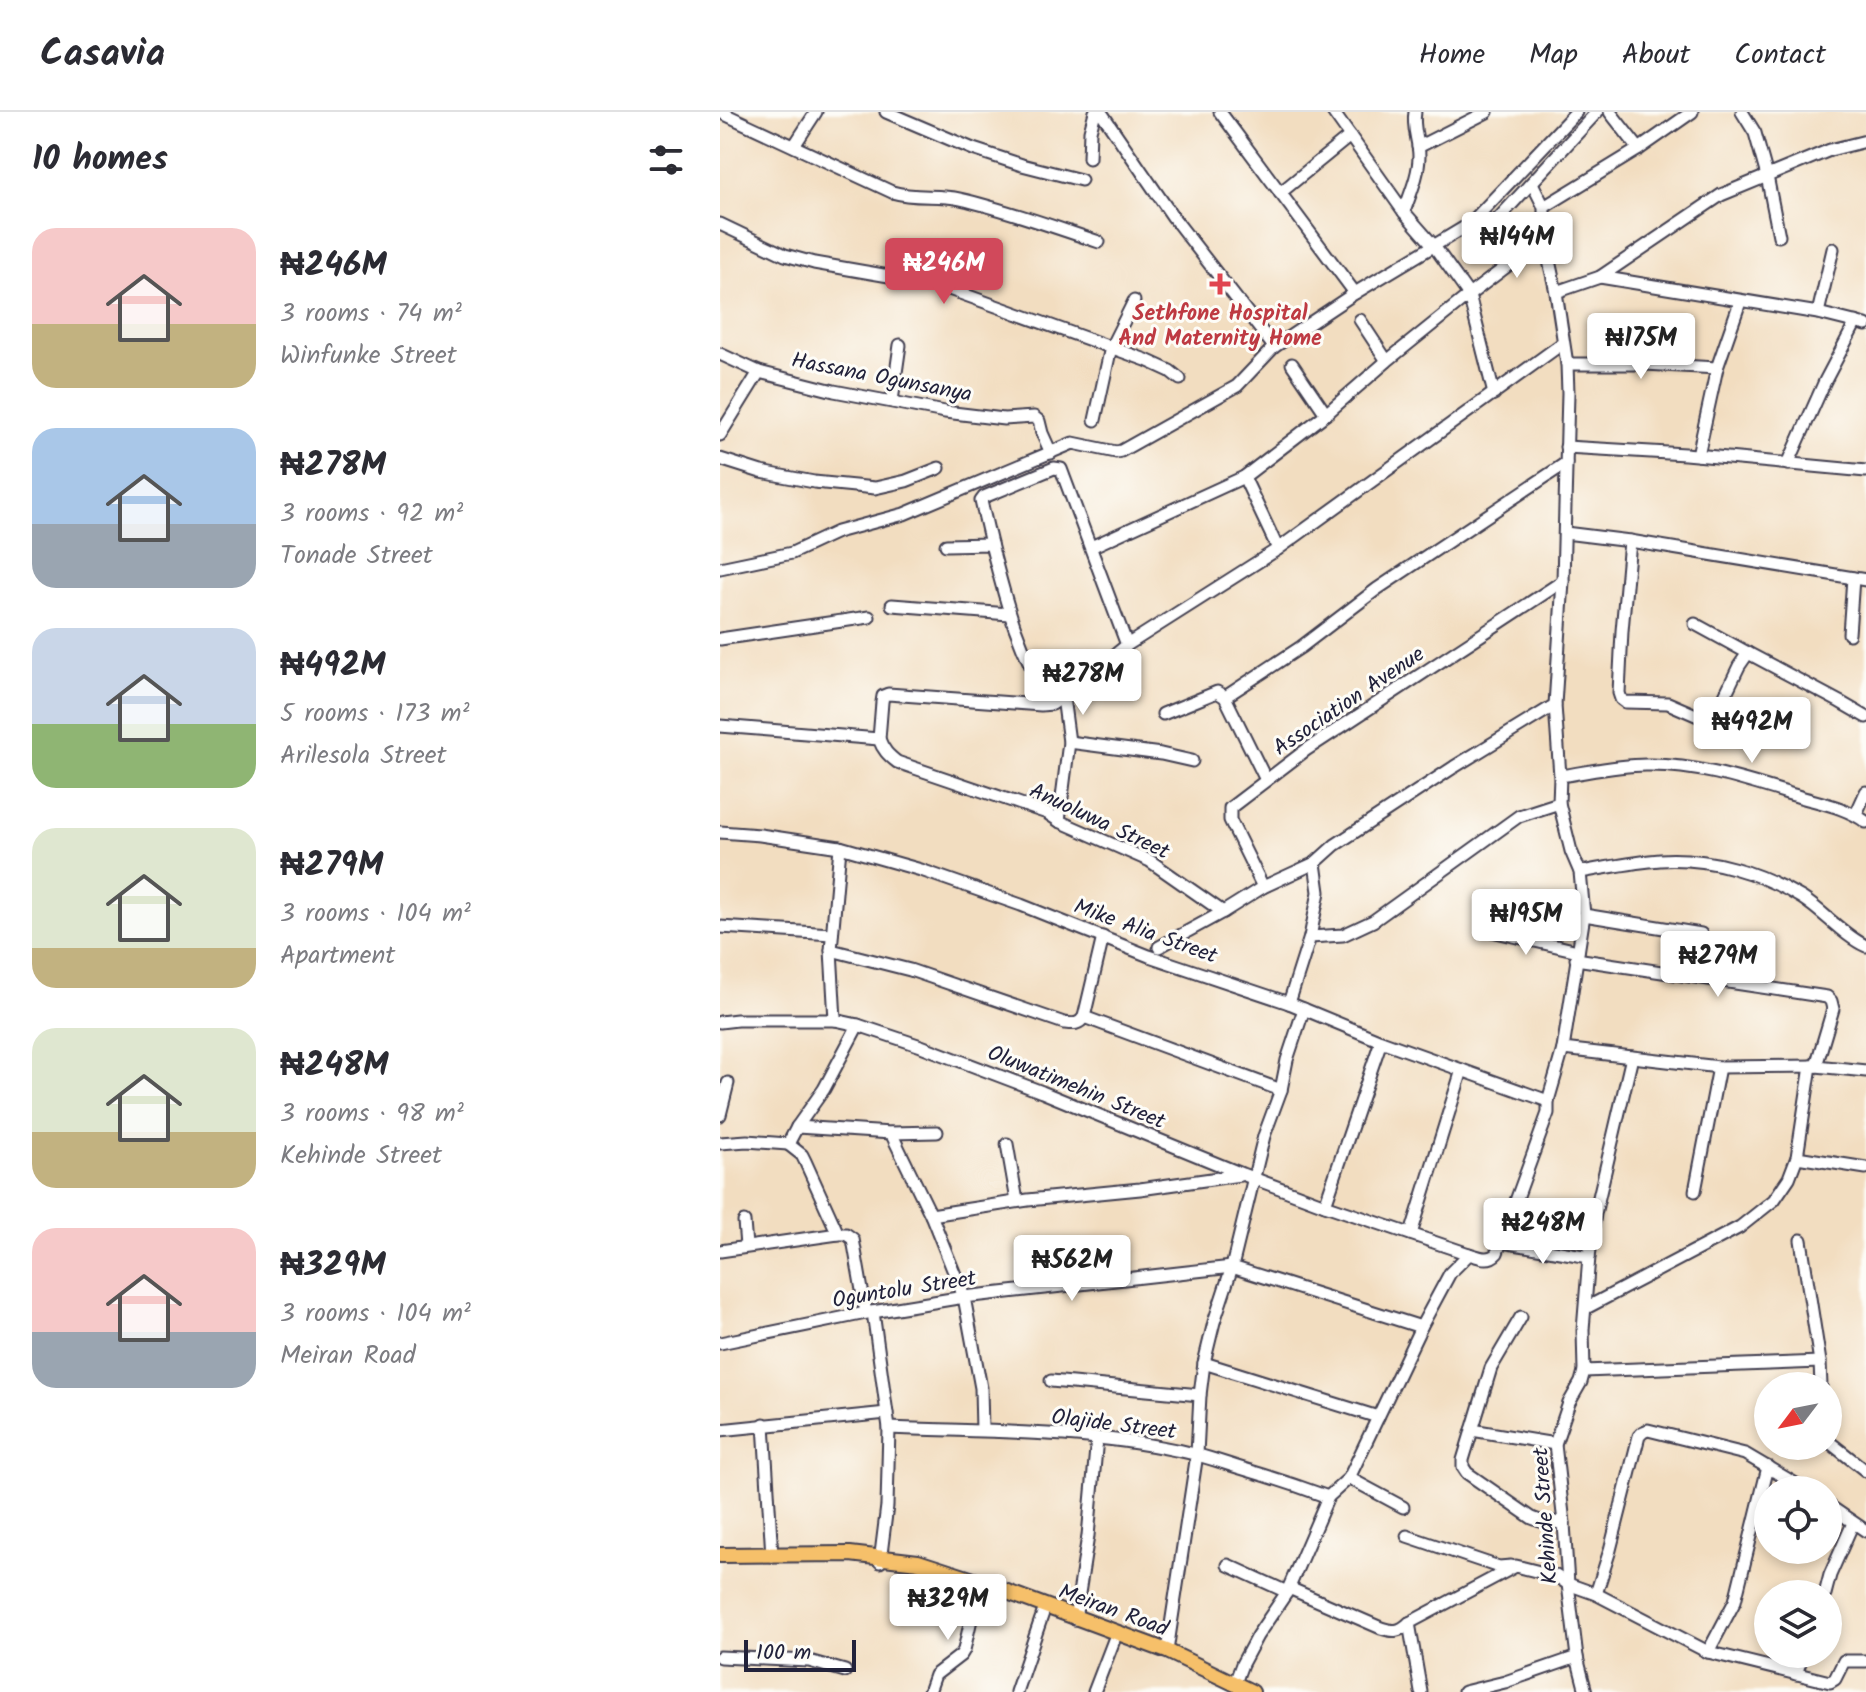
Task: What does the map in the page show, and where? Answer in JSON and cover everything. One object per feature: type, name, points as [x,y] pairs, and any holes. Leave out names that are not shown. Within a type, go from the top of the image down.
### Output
[{"type":"main road","name":"Meiran Road","points":[[720,1555],[850,1554],[976,1581],[1167,1651],[1233,1688]]},
{"type":"main road","name":"Meiran Road","points":[[720,1562],[881,1559]]},
{"type":"main road","name":"Meiran Road","points":[[917,1566],[1163,1658],[1233,1688],[1252,1692]]},
{"type":"street","points":[[720,112],[892,192],[904,196],[957,199],[1012,213],[1099,242]]},
{"type":"street","points":[[794,146],[816,112]]},
{"type":"street","points":[[886,112],[973,149],[1081,180]]},
{"type":"street","points":[[1089,158],[1090,131],[1098,112]]},
{"type":"street","points":[[1098,112],[1173,217],[1274,347]]},
{"type":"street","points":[[1220,112],[1355,293]]},
{"type":"street","points":[[1333,112],[1404,212],[1437,250],[1469,295],[1494,394]]},
{"type":"street","points":[[1404,212],[1418,167],[1413,123],[1415,112]]},
{"type":"street","points":[[1418,147],[1487,112]]},
{"type":"street","points":[[720,568],[792,553],[837,532],[904,514],[1073,443],[1121,451],[1237,386],[1274,347],[1355,293],[1437,250],[1470,224],[1576,112]]},
{"type":"street","points":[[1485,233],[1597,112]]},
{"type":"street","points":[[1610,112],[1639,149]]},
{"type":"street","points":[[1544,207],[1639,149],[1692,112]]},
{"type":"street","points":[[1742,112],[1755,133],[1779,236]]},
{"type":"street","points":[[1280,193],[1350,136]]},
{"type":"street","points":[[1556,292],[1600,277],[1721,195],[1830,150],[1866,141]]},
{"type":"street","points":[[1233,1688],[1257,1636],[1288,1590],[1328,1497],[1349,1478],[1450,1273],[1469,1254],[1487,1259],[1497,1253],[1548,1113],[1548,1101],[1563,1049],[1584,915],[1580,872],[1571,851],[1559,803],[1555,705],[1565,533],[1567,364],[1544,238],[1544,207],[1532,183]]},
{"type":"street","points":[[720,224],[785,255],[935,284],[1111,347],[1170,371],[1180,379]]},
{"type":"street","points":[[1091,547],[1244,477],[1544,238]]},
{"type":"street","points":[[1818,313],[1833,249]]},
{"type":"street","points":[[1600,277],[1818,313],[1861,324],[1825,381],[1788,464]]},
{"type":"street","points":[[1095,420],[1111,347],[1134,301]]},
{"type":"street","points":[[1698,455],[1717,368],[1740,302]]},
{"type":"street","points":[[1360,320],[1387,361]]},
{"type":"street","points":[[720,726],[879,739],[883,696],[888,694],[1041,705],[1057,700],[1127,645],[1278,549],[1563,343]]},
{"type":"street","points":[[892,401],[900,345]]},
{"type":"street","name":"Hassana Ogunsanya","points":[[720,354],[759,372],[834,391],[945,412],[1004,419],[1034,417],[1039,421],[1051,453]]},
{"type":"street","points":[[1292,364],[1326,414]]},
{"type":"street","points":[[1567,364],[1717,368]]},
{"type":"street","points":[[720,435],[759,372]]},
{"type":"street","points":[[1566,447],[1698,455],[1866,471]]},
{"type":"street","points":[[720,459],[761,472],[814,482],[875,488],[906,481],[939,468]]},
{"type":"street","points":[[1225,697],[1301,647],[1377,589],[1566,463]]},
{"type":"street","points":[[1059,821],[1069,742],[1057,700],[1034,676],[1009,614],[981,501],[984,497],[1054,468],[1061,469],[1127,645]]},
{"type":"street","points":[[1244,477],[1278,549]]},
{"type":"street","points":[[1565,533],[1866,580]]},
{"type":"street","points":[[1630,541],[1622,631],[1621,699],[1625,702],[1668,703],[1710,719],[1715,716],[1748,653]]},
{"type":"street","points":[[946,545],[991,544]]},
{"type":"street","points":[[1849,634],[1853,578]]},
{"type":"street","name":"Association Avenue","points":[[1263,887],[1230,820],[1230,808],[1306,750],[1563,581]]},
{"type":"street","points":[[892,605],[1009,614]]},
{"type":"street","points":[[720,639],[869,617]]},
{"type":"street","points":[[1695,624],[1866,717]]},
{"type":"street","points":[[1163,714],[1217,692],[1225,697],[1266,780]]},
{"type":"street","points":[[1159,947],[1263,887],[1315,863],[1348,836],[1555,705]]},
{"type":"street","name":"Anuoluwa Street","points":[[879,739],[882,748],[897,762],[1047,813],[1150,861],[1223,912]]},
{"type":"street","points":[[1069,742],[1192,761]]},
{"type":"street","points":[[1560,776],[1623,766],[1658,765],[1698,770],[1732,777],[1861,818],[1866,792]]},
{"type":"street","points":[[1310,937],[1343,935],[1373,921],[1519,816],[1559,803]]},
{"type":"street","name":"Mike Alia Street","points":[[720,832],[773,836],[840,847],[921,870],[1021,905],[1149,956],[1289,1003],[1381,1041],[1548,1101]]},
{"type":"street","points":[[835,1020],[831,950],[840,847]]},
{"type":"street","points":[[1580,872],[1666,860],[1731,868],[1754,874],[1798,895],[1866,946]]},
{"type":"street","points":[[1289,1003],[1310,937],[1319,892],[1315,863]]},
{"type":"street","points":[[1584,915],[1701,934]]},
{"type":"street","points":[[720,927],[832,934]]},
{"type":"street","points":[[1483,929],[1577,955],[1827,997],[1831,1001],[1833,1009],[1813,1066],[1797,1157],[1782,1190],[1740,1227],[1586,1308]]},
{"type":"street","points":[[831,950],[910,970],[1075,1025],[1084,1017],[1103,937]]},
{"type":"street","points":[[1167,1651],[1197,1454],[1204,1363],[1232,1267],[1264,1136],[1304,1009]]},
{"type":"street","points":[[1084,1017],[1281,1090]]},
{"type":"street","name":"Oluwatimehin Street","points":[[720,1022],[835,1020],[858,1025],[1042,1092],[1242,1174],[1469,1254]]},
{"type":"street","points":[[788,1144],[824,1089],[858,1025]]},
{"type":"street","points":[[1325,1205],[1381,1041]]},
{"type":"street","points":[[1563,1049],[1719,1067],[1813,1066],[1866,1071]]},
{"type":"street","name":"Kehinde Street","points":[[1586,1692],[1577,1657],[1555,1444],[1584,1371],[1583,1330],[1595,1214],[1632,1057]]},
{"type":"street","points":[[1695,1191],[1719,1067]]},
{"type":"street","points":[[1411,1234],[1462,1070]]},
{"type":"street","points":[[720,1115],[728,1083]]},
{"type":"street","points":[[797,1127],[891,1133],[937,1132]]},
{"type":"street","points":[[891,1133],[931,1215],[964,1297],[981,1388],[982,1430]]},
{"type":"street","points":[[720,1143],[788,1144],[802,1155],[838,1234]]},
{"type":"street","points":[[1007,1144],[1017,1201]]},
{"type":"street","points":[[1797,1157],[1866,1168]]},
{"type":"street","points":[[931,1215],[1017,1201],[1140,1189],[1242,1174]]},
{"type":"street","points":[[744,1222],[746,1246]]},
{"type":"street","points":[[720,1251],[838,1234],[846,1234],[853,1239],[870,1313],[889,1428],[887,1506],[881,1559]]},
{"type":"street","points":[[1801,1240],[1820,1372]]},
{"type":"street","points":[[1502,1242],[1589,1257]]},
{"type":"street","name":"Oguntolu Street","points":[[720,1343],[964,1297],[1232,1267],[1421,1327]]},
{"type":"street","points":[[1521,1317],[1491,1368],[1463,1467],[1467,1473],[1532,1518],[1564,1523]]},
{"type":"street","points":[[1584,1371],[1820,1362]]},
{"type":"street","points":[[1204,1363],[1378,1417]]},
{"type":"street","points":[[1051,1381],[1200,1395]]},
{"type":"street","points":[[720,1430],[887,1413]]},
{"type":"street","points":[[764,1424],[772,1556]]},
{"type":"street","name":"Olajide Street","points":[[889,1428],[982,1430],[1097,1438],[1174,1449],[1328,1497]]},
{"type":"street","points":[[1472,1430],[1555,1444]]},
{"type":"street","points":[[1596,1594],[1639,1436],[1643,1432],[1648,1430],[1736,1451],[1783,1476]]},
{"type":"street","points":[[1075,1619],[1088,1536],[1097,1438]]},
{"type":"street","points":[[1842,1452],[1866,1471]]},
{"type":"street","points":[[1708,1652],[1735,1601],[1768,1467]]},
{"type":"street","points":[[1349,1478],[1403,1507]]},
{"type":"street","points":[[1842,1515],[1866,1531]]},
{"type":"street","points":[[1829,1580],[1853,1523]]},
{"type":"street","points":[[1407,1536],[1499,1567],[1516,1566],[1556,1576],[1708,1652],[1830,1682],[1835,1679],[1844,1661],[1866,1661]]},
{"type":"street","points":[[1228,1565],[1393,1631],[1401,1631],[1409,1623],[1516,1566]]},
{"type":"street","points":[[929,1692],[935,1675],[964,1650],[980,1590]]},
{"type":"street","points":[[1016,1692],[1043,1613]]},
{"type":"street","points":[[1409,1623],[1421,1692]]},
{"type":"street","points":[[1094,1692],[1114,1640]]},
{"type":"street","points":[[720,1657],[809,1661],[845,1671]]},
{"type":"street","points":[[1464,1692],[1505,1682],[1577,1657]]},
{"type":"street","points":[[1796,1674],[1798,1668]]},
{"type":"place","name":"Sethfone Hospital And Maternity Home","points":[[1220,284]]}]
